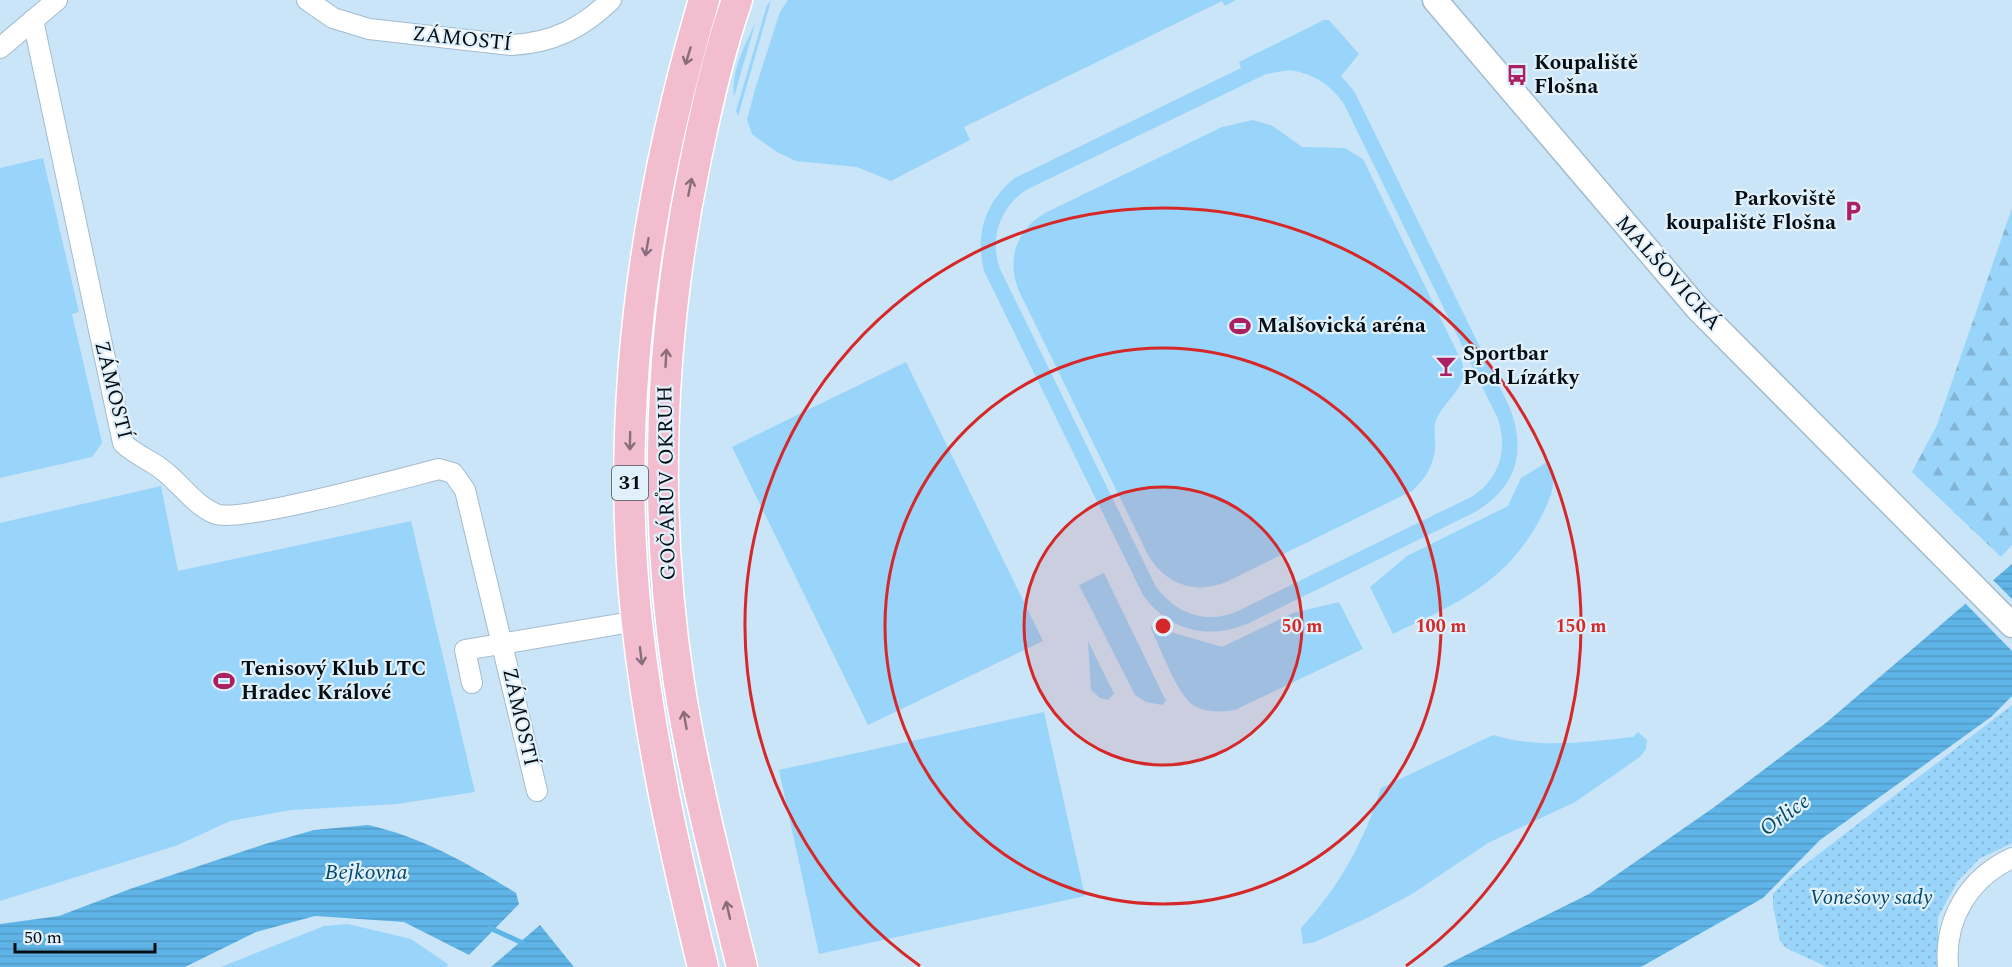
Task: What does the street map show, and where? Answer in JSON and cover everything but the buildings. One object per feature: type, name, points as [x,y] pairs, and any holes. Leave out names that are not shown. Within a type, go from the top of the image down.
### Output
[{"type":"main road","name":"GOČÁRŮV OKRUH","points":[[703,967],[661,786],[637,621],[630,440],[634,352],[644,263],[659,174],[679,85],[704,0]]},
{"type":"main road","name":"GOČÁRŮV OKRUH","points":[[737,0],[709,99],[676,266],[668,335],[663,433],[668,595],[679,682],[694,768],[742,967]]},
{"type":"main road","points":[[709,99],[758,0]]},
{"type":"street","points":[[0,48],[57,0]]},
{"type":"street","name":"ZÁMOSTÍ","points":[[307,0],[333,18],[369,29],[512,45],[532,44],[570,32],[590,20],[611,0]]},
{"type":"street","name":"MALŠOVICKÁ","points":[[1435,0],[1698,309],[2012,625]]},
{"type":"street","name":"ZÁMOSTÍ","points":[[33,20],[123,443],[136,455],[163,470],[201,506],[219,515],[252,513],[439,469],[453,473],[465,490],[504,644],[537,791]]},
{"type":"street","name":"ZÁMOSTÍ","points":[[472,683],[465,650],[637,621]]},
{"type":"street","points":[[1948,967],[1950,932],[1957,911],[1971,887],[1995,867],[2012,858]]},
{"type":"green space","points":[[788,0],[1236,0],[1225,6],[1222,1],[964,127],[970,140],[891,181],[857,167],[796,161],[777,152],[752,134],[747,120],[756,86],[780,12]]},
{"type":"green space","points":[[771,1],[738,116],[736,111],[767,5]]},
{"type":"green space","points":[[1324,20],[1329,20],[1359,54],[1341,76],[1354,91],[1509,406],[1517,438],[1517,453],[1509,479],[1501,491],[1475,512],[1247,624],[1232,629],[1203,631],[1190,629],[1165,617],[1143,595],[984,271],[981,244],[985,220],[990,208],[996,197],[1015,178],[1241,68],[1239,62]],"holes":[[[1290,70],[1321,81],[1344,104],[1498,419],[1502,452],[1490,481],[1473,496],[1238,611],[1215,617],[1204,617],[1173,604],[1156,587],[1000,269],[996,246],[997,235],[999,224],[1010,204],[1028,189],[1266,74]]]},
{"type":"green space","points":[[755,24],[734,97],[736,69]]},
{"type":"green space","name":"Malšovická aréna","points":[[1253,120],[1273,126],[1302,147],[1345,148],[1363,159],[1461,360],[1463,377],[1461,384],[1436,421],[1432,462],[1426,475],[1412,491],[1226,582],[1214,586],[1192,587],[1172,580],[1155,565],[1148,555],[1019,291],[1015,279],[1014,257],[1016,247],[1027,228],[1045,213],[1222,127]]},
{"type":"green space","points":[[43,158],[79,312],[72,314],[102,443],[92,457],[0,478],[0,168]]},
{"type":"green space","points":[[2012,208],[2012,545],[2001,557],[1912,472],[1937,425]]},
{"type":"green space","points":[[906,362],[1043,641],[868,725],[732,447]]},
{"type":"green space","points":[[1549,461],[1553,476],[1550,496],[1541,517],[1512,559],[1496,575],[1459,601],[1393,634],[1370,587],[1407,556],[1508,506],[1521,478]]},
{"type":"green space","name":"Tenisový Klub LTC Hradec Králové","points":[[161,486],[178,571],[411,521],[475,792],[397,804],[291,810],[230,821],[178,845],[0,901],[0,523]]},
{"type":"green space","points":[[1104,573],[1166,701],[1162,705],[1146,702],[1135,695],[1079,585]]},
{"type":"green space","points":[[1339,602],[1363,649],[1230,711],[1203,709],[1193,705],[1187,699],[1175,680],[1150,626],[1222,647],[1293,613]]},
{"type":"green space","points":[[1088,641],[1114,694],[1108,700],[1100,698],[1091,690]]},
{"type":"green space","name":"Vonešovy sady","points":[[2012,705],[2012,843],[1979,859],[1957,882],[1938,917],[1938,967],[1827,967],[1786,948],[1780,941],[1773,894],[1789,877]]},
{"type":"green space","points":[[1044,712],[1085,896],[819,954],[779,770]]},
{"type":"green space","points":[[1638,732],[1647,740],[1646,749],[1640,757],[1575,802],[1488,843],[1412,894],[1369,917],[1315,942],[1303,944],[1301,928],[1339,880],[1349,863],[1367,827],[1381,788],[1493,735],[1528,742],[1562,743],[1633,737]]},
{"type":"green space","points":[[348,924],[411,939],[448,964],[447,967],[221,967],[324,926]]},
{"type":"water","name":"Orlice","points":[[2012,564],[2012,696],[1991,717],[1820,840],[1763,898],[1641,967],[1442,967],[1589,894],[1713,808],[1827,722]]},
{"type":"water","name":"Bejkovna","points":[[368,825],[426,844],[463,862],[516,893],[519,904],[469,955],[404,922],[315,916],[256,932],[185,967],[0,967],[0,924],[59,916],[130,889],[314,830]]},
{"type":"water","points":[[540,925],[574,967],[491,967]]},
{"type":"pier","points":[[1991,578],[2012,599],[2012,651],[1963,601]]},
{"type":"waterway","points":[[490,928],[525,944]]},
{"type":"place","name":"Koupaliště Flošna","points":[[1517,75]]},
{"type":"place","name":"Parkoviště koupaliště Flošna","points":[[1853,211]]},
{"type":"place","name":"Malšovická aréna","points":[[1240,326]]},
{"type":"place","name":"Sportbar Pod Lízátky","points":[[1446,366]]},
{"type":"place","name":"Tenisový Klub LTC Hradec Králové","points":[[224,681]]}]
